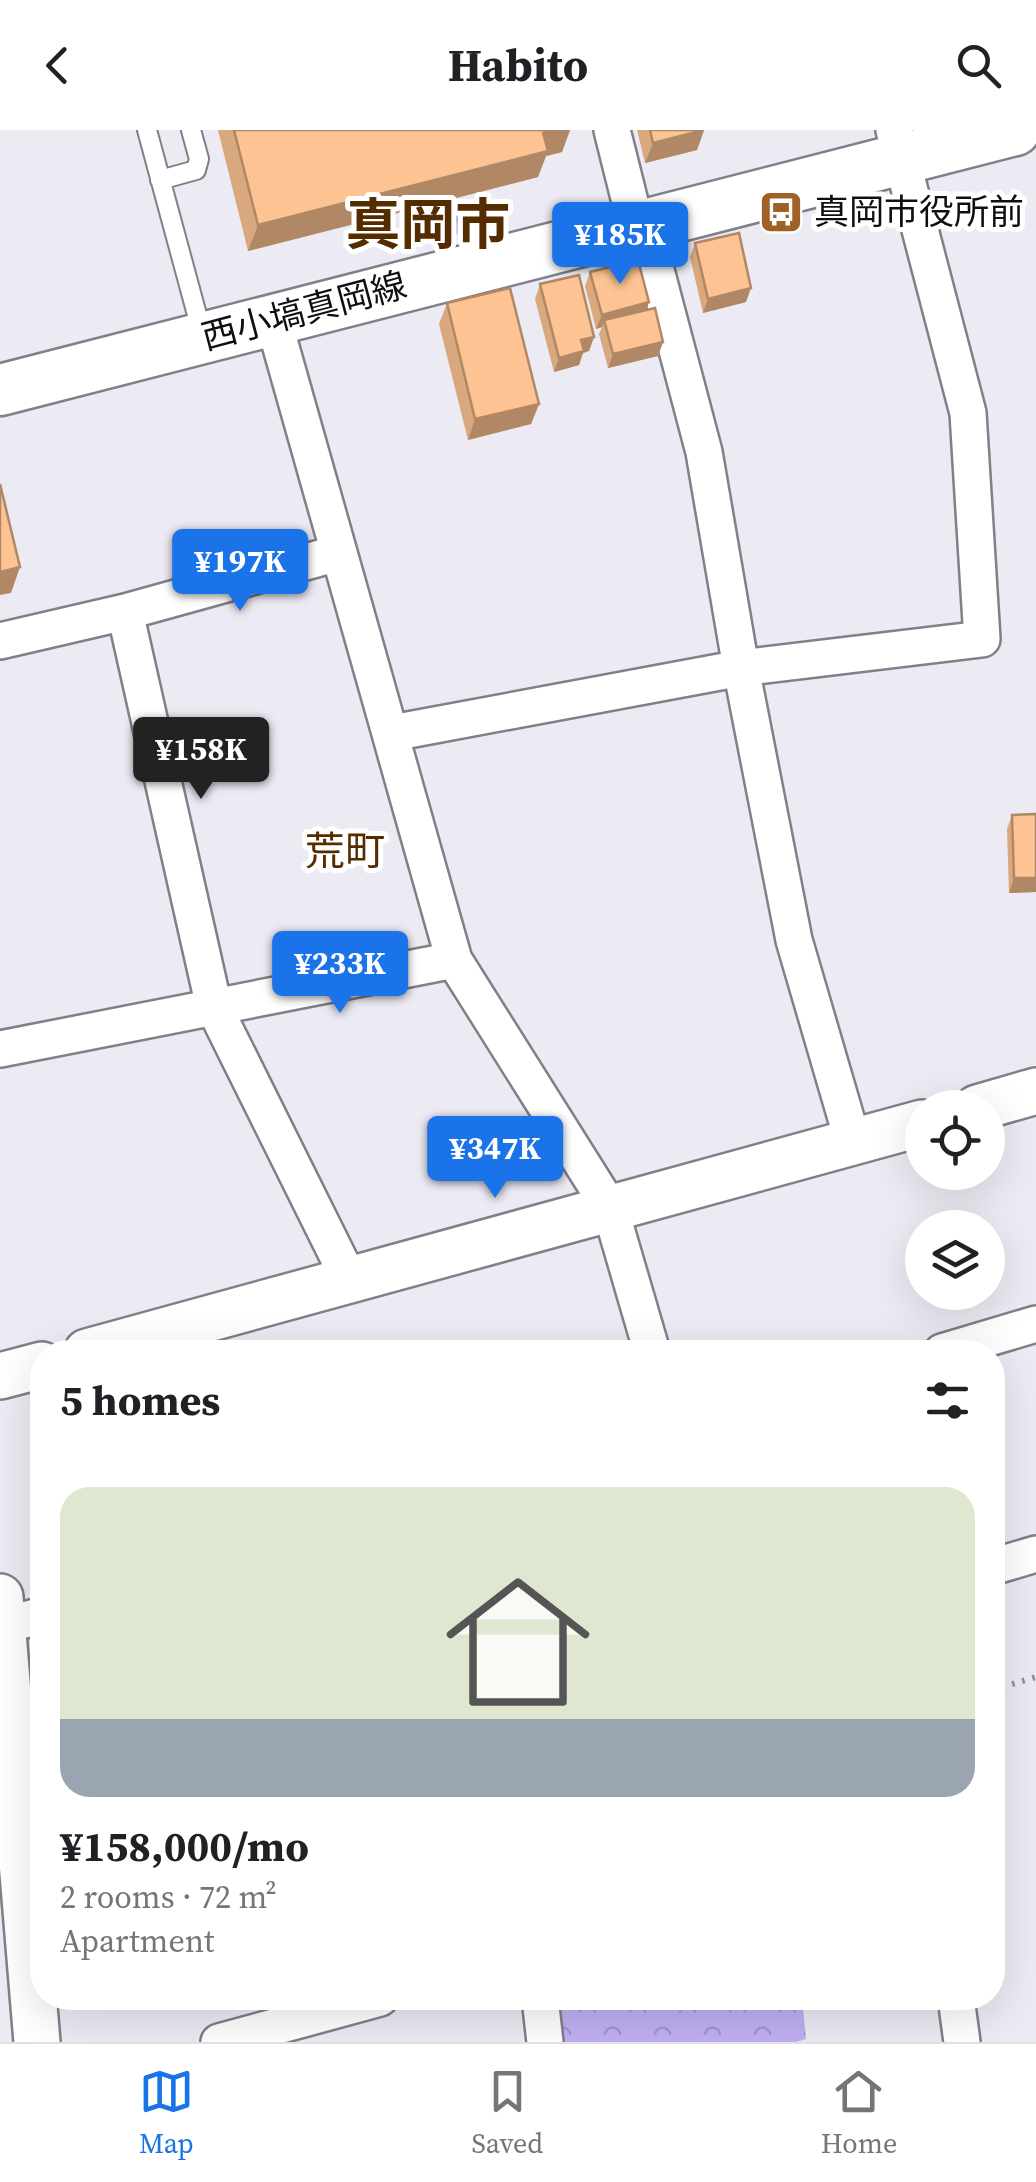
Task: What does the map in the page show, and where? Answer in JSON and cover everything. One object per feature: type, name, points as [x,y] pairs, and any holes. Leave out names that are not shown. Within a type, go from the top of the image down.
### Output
[{"type":"main road","name":"西小塙真岡線","points":[[0,390],[636,226],[898,144],[1015,130]]},
{"type":"street","points":[[612,130],[636,226],[652,255],[704,452],[794,940],[853,1142]]},
{"type":"street","points":[[392,732],[741,668],[982,638],[968,413],[898,144]]},
{"type":"street","points":[[273,319],[454,960],[610,1208],[648,1340]]},
{"type":"street","points":[[0,641],[124,612],[338,553]]},
{"type":"street","points":[[124,612],[214,1007],[350,1281]]},
{"type":"street","points":[[0,1050],[454,960]]},
{"type":"street","points":[[1005,1100],[1036,1091]]},
{"type":"street","points":[[132,1340],[905,1128]]},
{"type":"street","points":[[982,1340],[1036,1324]]},
{"type":"street","points":[[0,1376],[30,1368]]},
{"type":"street","points":[[1005,1563],[1036,1554]]},
{"type":"street","points":[[11,1616],[30,1954]]},
{"type":"street","points":[[34,2010],[37,2042]]},
{"type":"street","points":[[219,2042],[285,2033],[347,2010]]},
{"type":"street","points":[[541,2010],[545,2042]]},
{"type":"street","points":[[958,2010],[962,2042]]},
{"type":"lane","points":[[147,130],[203,338]]},
{"type":"lane","points":[[160,180],[196,170],[199,159],[192,130]]},
{"type":"path","points":[[1005,1686],[1036,1678]]},
{"type":"green space","points":[[455,203],[462,233],[408,246],[401,216]]},
{"type":"green space","points":[[550,2010],[803,2010],[806,2039],[796,2042],[552,2042]]},
{"type":"building","points":[[234,130],[555,130],[543,133],[548,151],[258,225]]},
{"type":"building","points":[[650,130],[704,130],[653,143]]},
{"type":"building","points":[[739,233],[751,288],[708,299],[695,243]]},
{"type":"building","points":[[638,260],[649,302],[602,315],[590,272]]},
{"type":"building","points":[[579,275],[594,337],[581,340],[584,351],[559,358],[540,284]]},
{"type":"building","points":[[510,288],[539,404],[475,419],[447,303]]},
{"type":"building","points":[[655,308],[663,342],[613,354],[604,320]]},
{"type":"building","points":[[0,484],[20,567],[0,572]]},
{"type":"building","points":[[1036,814],[1036,878],[1014,878],[1012,815]]},
{"type":"place","name":"真岡市役所前","points":[[781,212]]},
{"type":"district","name":"真岡市","points":[[428,225]]},
{"type":"district","name":"荒町","points":[[345,851]]}]
